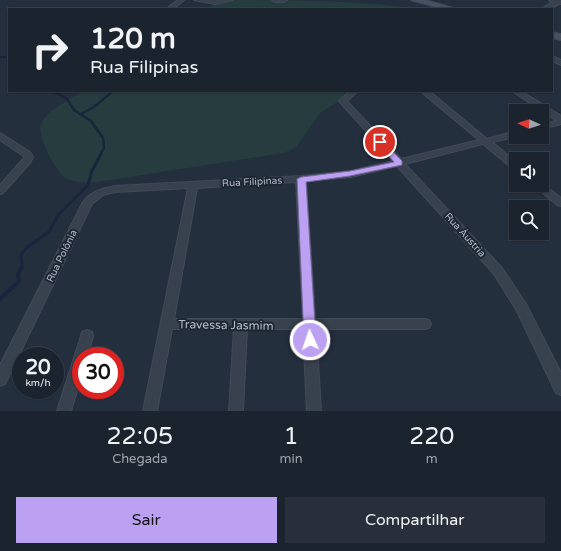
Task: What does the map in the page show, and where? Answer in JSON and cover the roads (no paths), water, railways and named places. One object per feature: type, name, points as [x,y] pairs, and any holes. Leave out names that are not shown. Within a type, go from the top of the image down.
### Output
[{"type":"main road","points":[[415,0],[449,8]]},
{"type":"street","points":[[170,8],[181,0]]},
{"type":"street","points":[[197,0],[215,2],[230,0]]},
{"type":"street","points":[[275,0],[284,0]]},
{"type":"street","points":[[547,8],[558,1]]},
{"type":"street","name":"Rua Áustria","points":[[353,92],[343,101],[498,271],[522,308],[561,388]]},
{"type":"street","points":[[425,92],[509,161]]},
{"type":"street","points":[[518,92],[561,121]]},
{"type":"street","points":[[549,125],[561,121]]},
{"type":"street","points":[[0,136],[27,154],[29,157],[0,191]]},
{"type":"street","name":"Rua Filipinas","points":[[103,191],[301,179],[350,174],[509,136]]},
{"type":"street","points":[[301,179],[314,411]]},
{"type":"street","points":[[150,411],[192,185]]},
{"type":"street","name":"Rua Polônia","points":[[0,379],[88,202],[94,196],[103,191]]},
{"type":"street","points":[[548,192],[561,203]]},
{"type":"street","name":"Travessa Jasmim","points":[[167,324],[241,326],[424,324]]},
{"type":"street","points":[[236,411],[241,326]]},
{"type":"street","points":[[64,411],[86,336]]},
{"type":"waterway","points":[[0,57],[8,57]]},
{"type":"waterway","points":[[52,92],[59,94],[67,99],[74,110],[91,121],[103,138],[104,148],[100,155]]},
{"type":"waterway","points":[[81,114],[94,107],[112,92]]},
{"type":"waterway","points":[[22,266],[21,255],[26,248],[49,232],[58,215],[88,185],[92,171],[101,154]]},
{"type":"waterway","points":[[0,299],[19,281],[18,274],[22,266]]}]
